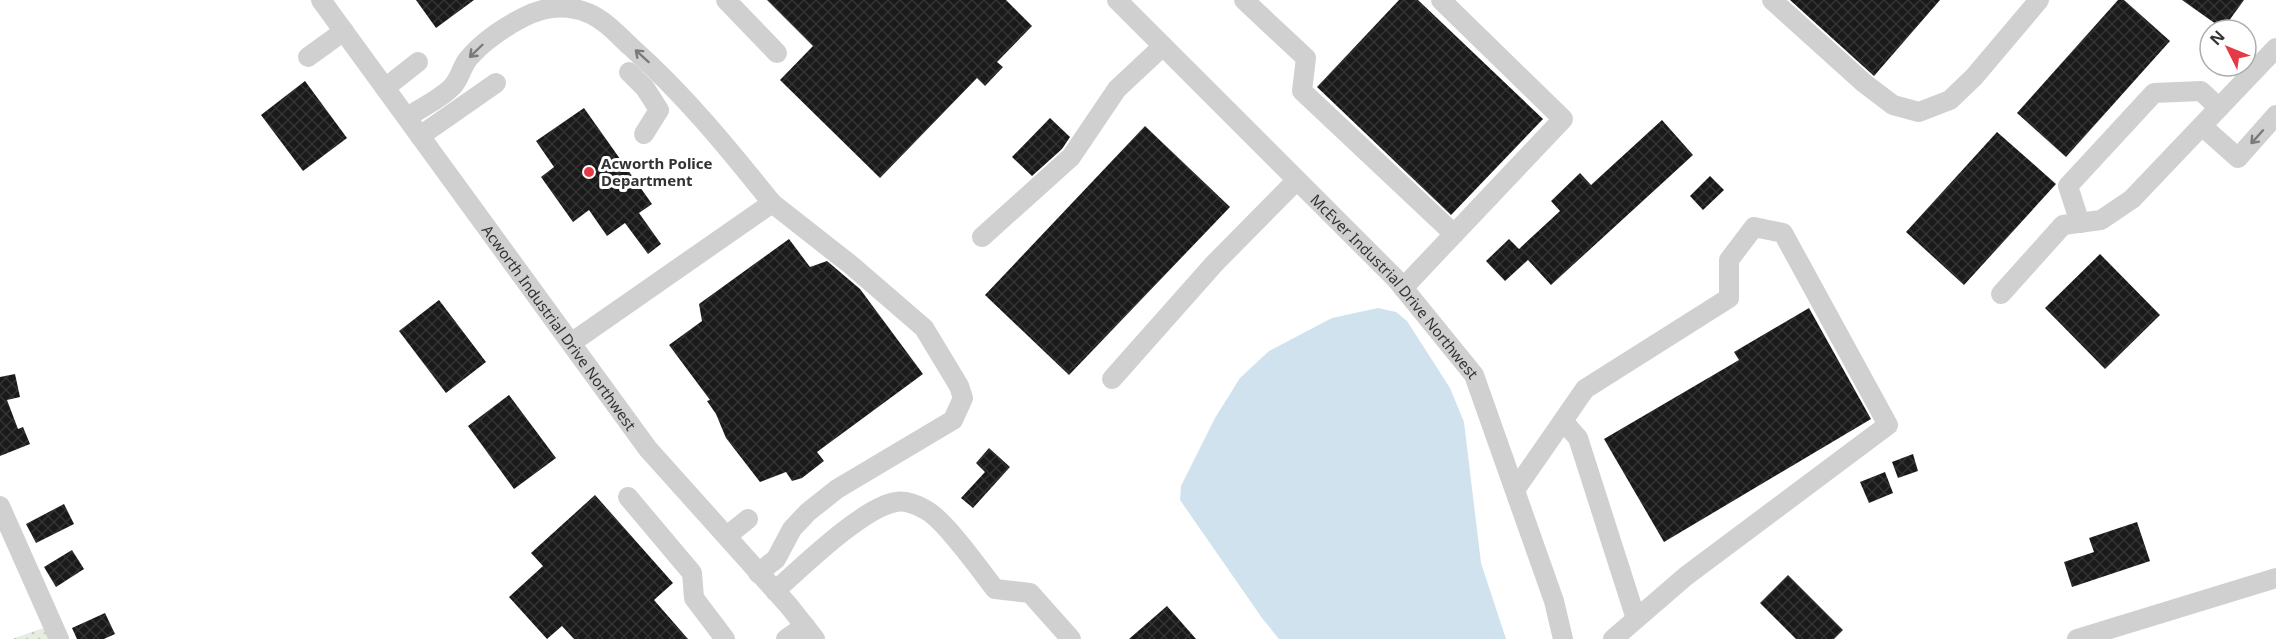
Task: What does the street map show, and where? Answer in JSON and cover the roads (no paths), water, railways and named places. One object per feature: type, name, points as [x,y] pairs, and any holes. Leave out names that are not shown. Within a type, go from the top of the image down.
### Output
[{"type":"street","name":"Acworth Industrial Drive Northwest","points":[[321,0],[648,449],[810,632]]},
{"type":"street","points":[[726,0],[777,53]]},
{"type":"street","points":[[1244,0],[1306,58],[1302,91],[1454,234]]},
{"type":"street","points":[[1403,288],[1563,119],[1441,0]]},
{"type":"street","points":[[1772,0],[1864,83],[1893,105],[1919,112],[1950,100],[1974,77],[2039,0]]},
{"type":"street","name":"McEver Industrial Drive Northwest","points":[[1129,4],[1163,46],[1403,288],[1474,375],[1554,601],[1563,639]]},
{"type":"street","points":[[407,117],[450,89],[457,81],[467,60],[497,33],[533,13],[557,8],[581,10],[601,20],[661,74],[772,203],[851,265],[924,328],[959,386],[963,398],[953,420],[837,489],[808,512],[792,529],[776,559],[758,573]]},
{"type":"street","points":[[308,57],[344,31]]},
{"type":"street","points":[[982,237],[1071,157],[1117,89],[1163,46]]},
{"type":"street","points":[[2001,294],[2063,225],[2101,220],[2132,199],[2276,48]]},
{"type":"street","points":[[385,88],[418,62]]},
{"type":"street","points":[[629,72],[645,88],[659,110]]},
{"type":"street","points":[[420,136],[496,83]]},
{"type":"street","points":[[2080,223],[2068,186],[2154,93],[2201,91],[2219,108]]},
{"type":"street","points":[[644,134],[659,110],[675,104],[683,97]]},
{"type":"street","points":[[2202,126],[2238,158],[2276,115]]},
{"type":"street","points":[[1112,379],[1214,264],[1297,180]]},
{"type":"street","points":[[571,343],[772,203]]},
{"type":"street","points":[[1515,490],[1585,389],[1729,298],[1729,260],[1754,227],[1783,232],[1888,425],[1686,576],[1612,639]]},
{"type":"street","points":[[1563,421],[1578,438],[1635,619]]},
{"type":"street","points":[[628,497],[693,573],[694,598],[725,639]]},
{"type":"street","points":[[775,591],[826,546],[859,521],[877,509],[897,501],[928,510],[940,521],[995,589],[1030,593],[1071,639]]},
{"type":"street","points":[[0,506],[58,639]]},
{"type":"street","points":[[727,536],[748,519]]},
{"type":"street","points":[[2077,639],[2276,578]]},
{"type":"street","points":[[786,639],[810,632]]},
{"type":"water","points":[[1378,308],[1396,312],[1407,321],[1450,388],[1464,422],[1481,563],[1506,639],[1279,639],[1180,500],[1181,486],[1215,418],[1240,378],[1269,351],[1332,318]]},
{"type":"place","name":"Acworth Police Department","points":[[589,172]]}]
